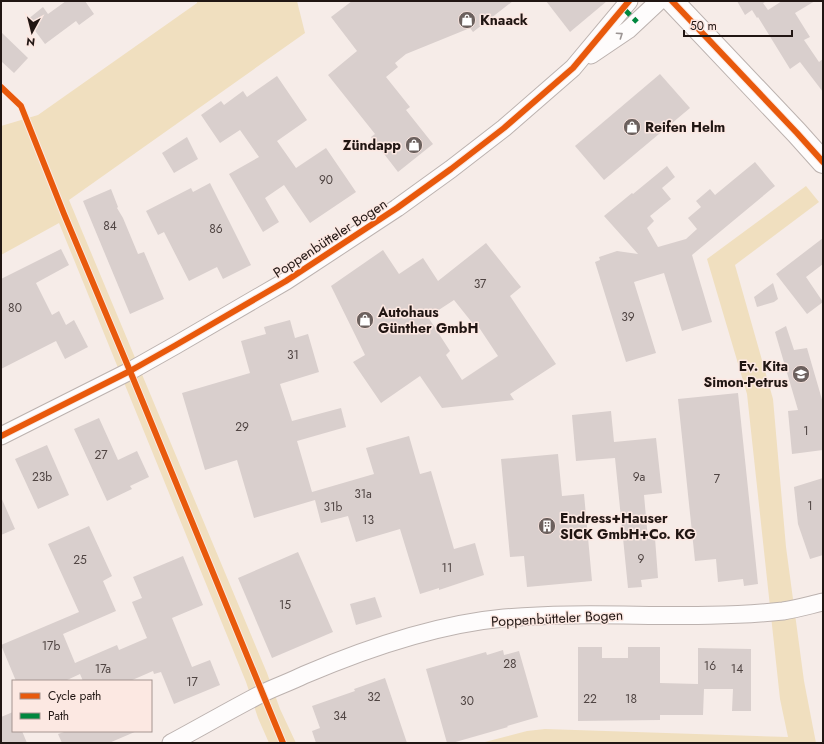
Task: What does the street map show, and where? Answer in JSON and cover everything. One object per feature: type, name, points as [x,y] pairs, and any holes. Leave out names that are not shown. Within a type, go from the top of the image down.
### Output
[{"type":"main road","points":[[672,1],[823,162]]},
{"type":"street","name":"Poppenbütteler Bogen","points":[[576,65],[629,1]]},
{"type":"street","name":"Poppenbütteler Bogen","points":[[1,436],[136,367],[286,281],[397,208],[504,128],[576,65],[628,30],[659,1]]},
{"type":"street","name":"Poppenbütteler Bogen","points":[[171,743],[262,694],[327,665],[391,642],[451,627],[502,618],[609,614],[686,616],[785,611],[823,602]]},
{"type":"shaded area","points":[[197,1],[297,1],[305,33],[69,200],[267,673],[280,709],[296,743],[269,743],[258,718],[246,682],[59,223],[1,255],[1,126],[38,115],[197,3]]},
{"type":"shaded area","points":[[806,186],[819,202],[735,265],[773,399],[786,547],[804,681],[816,743],[481,743],[527,731],[545,729],[788,737],[780,699],[747,394],[707,259]]},
{"type":"building","points":[[66,1],[85,1],[94,14],[79,25],[76,21],[45,44],[27,20],[43,7],[48,14]]},
{"type":"building","points":[[352,1],[513,1],[473,32],[470,28],[406,54],[395,63],[398,67],[386,77],[410,107],[406,110],[433,144],[398,172],[371,137],[375,134],[328,75],[357,51],[331,17]]},
{"type":"building","points":[[546,1],[607,1],[570,32]]},
{"type":"building","points":[[737,1],[767,1],[763,3],[768,10],[782,1],[815,1],[795,13],[810,37],[804,40],[819,62],[823,59],[823,92],[800,62],[790,69],[758,17],[757,18],[752,10],[745,15]]},
{"type":"building","points":[[1,32],[28,58],[14,73],[1,61]]},
{"type":"building","name":"Reifen Helm","points":[[660,74],[690,108],[604,180],[575,146]]},
{"type":"building","points":[[277,76],[307,120],[277,141],[296,168],[326,148],[356,192],[310,223],[284,185],[265,198],[279,222],[263,232],[229,174],[259,157],[240,130],[220,143],[201,115],[221,101],[224,105],[243,91],[247,97]]},
{"type":"building","points":[[187,137],[198,159],[174,173],[162,153]]},
{"type":"building","points":[[755,162],[775,186],[692,255],[712,322],[682,331],[664,273],[634,282],[656,353],[626,362],[595,262],[600,260],[599,257],[617,251],[638,254],[604,216],[667,166],[675,177],[662,188],[671,199],[650,216],[654,221],[647,228],[658,247],[686,239],[697,229],[688,218],[701,207],[696,201],[710,189],[715,195]]},
{"type":"building","points":[[210,183],[251,265],[223,279],[217,267],[189,281],[164,232],[158,235],[146,211],[191,188],[193,192]]},
{"type":"building","points":[[111,189],[118,207],[117,208],[123,218],[138,254],[144,252],[164,299],[130,314],[83,201]]},
{"type":"building","points":[[823,238],[823,264],[806,277],[823,302],[807,314],[776,274]]},
{"type":"building","points":[[486,243],[521,287],[510,296],[556,364],[510,394],[514,400],[442,408],[420,376],[381,403],[353,362],[365,355],[331,286],[383,250],[399,274],[423,258],[438,281]],"holes":[[[454,300],[474,325],[476,323],[498,356],[462,380],[446,355],[450,351],[428,317]]]},
{"type":"building","points":[[61,249],[69,265],[36,283],[52,315],[59,311],[66,325],[74,320],[88,347],[65,359],[56,341],[1,369],[1,279]]},
{"type":"building","points":[[773,283],[778,299],[774,302],[757,307],[754,297]]},
{"type":"building","points":[[290,320],[295,338],[308,334],[319,372],[280,384],[292,421],[341,408],[346,427],[297,441],[312,492],[374,474],[366,448],[409,436],[420,474],[431,471],[454,549],[475,543],[484,575],[439,590],[439,588],[420,594],[400,529],[356,542],[348,516],[321,523],[315,500],[254,518],[237,460],[205,470],[182,393],[250,373],[241,341],[266,334],[264,327]]},
{"type":"building","points":[[786,326],[794,350],[807,348],[823,403],[823,450],[792,454],[788,411],[798,410],[775,332]]},
{"type":"building","points":[[738,393],[758,584],[744,586],[743,579],[718,582],[716,559],[695,561],[678,399]]},
{"type":"building","points":[[611,411],[614,442],[656,438],[662,493],[644,495],[648,539],[655,538],[658,578],[641,580],[642,587],[628,588],[615,458],[576,461],[572,415]]},
{"type":"building","points":[[99,418],[118,460],[137,451],[149,477],[130,486],[132,489],[107,501],[74,429]]},
{"type":"building","points":[[47,445],[69,495],[38,509],[15,459]]},
{"type":"building","name":"Endress+Hauser SICK GmbH+Co. KG","points":[[558,454],[562,496],[584,494],[592,581],[527,587],[524,556],[510,557],[501,459]]},
{"type":"building","points":[[823,478],[823,555],[810,559],[798,524],[794,487]]},
{"type":"building","points":[[1,497],[15,529],[1,535]]},
{"type":"building","points":[[89,526],[112,576],[103,581],[116,611],[63,634],[75,663],[117,645],[119,650],[147,638],[132,602],[142,598],[133,577],[183,556],[203,605],[172,618],[192,667],[210,660],[220,685],[174,704],[161,672],[154,674],[153,671],[132,680],[83,680],[80,674],[67,680],[16,680],[1,645],[79,612],[48,544]]},
{"type":"building","points":[[298,552],[333,632],[272,658],[238,578]]},
{"type":"building","points":[[375,597],[382,617],[356,625],[350,604]]},
{"type":"building","points":[[578,647],[602,647],[602,658],[628,658],[628,647],[660,647],[660,683],[698,684],[698,648],[751,649],[751,711],[732,711],[733,689],[704,689],[703,715],[660,715],[660,720],[578,721]]},
{"type":"building","points":[[503,650],[504,655],[519,651],[538,717],[452,743],[447,743],[426,669],[486,652],[487,655]]},
{"type":"building","points":[[385,678],[407,743],[316,743],[312,731],[320,728],[312,706],[355,691],[354,689]]},
{"type":"building","points":[[12,712],[12,732],[22,732],[27,743],[1,743],[1,717]]},
{"type":"building","points":[[64,732],[135,732],[109,743],[62,743],[58,734]]},
{"type":"marked path","points":[[623,8],[637,22]]},
{"type":"cycle path","points":[[1,436],[130,371],[176,345],[286,281],[397,208],[504,128],[573,68],[629,1]]},
{"type":"cycle path","points":[[672,1],[823,162]]},
{"type":"cycle path","points":[[1,87],[21,106],[64,214],[283,743]]},
{"type":"place","name":"Knaack","points":[[467,20]]},
{"type":"place","name":"Reifen Helm","points":[[632,127]]},
{"type":"place","name":"Zündapp","points":[[414,145]]},
{"type":"place","name":"Autohaus Günther GmbH","points":[[365,320]]},
{"type":"place","name":"Ev. Kita Simon-Petrus","points":[[801,374]]},
{"type":"place","name":"Endress+Hauser SICK GmbH+Co. KG","points":[[547,526]]}]
